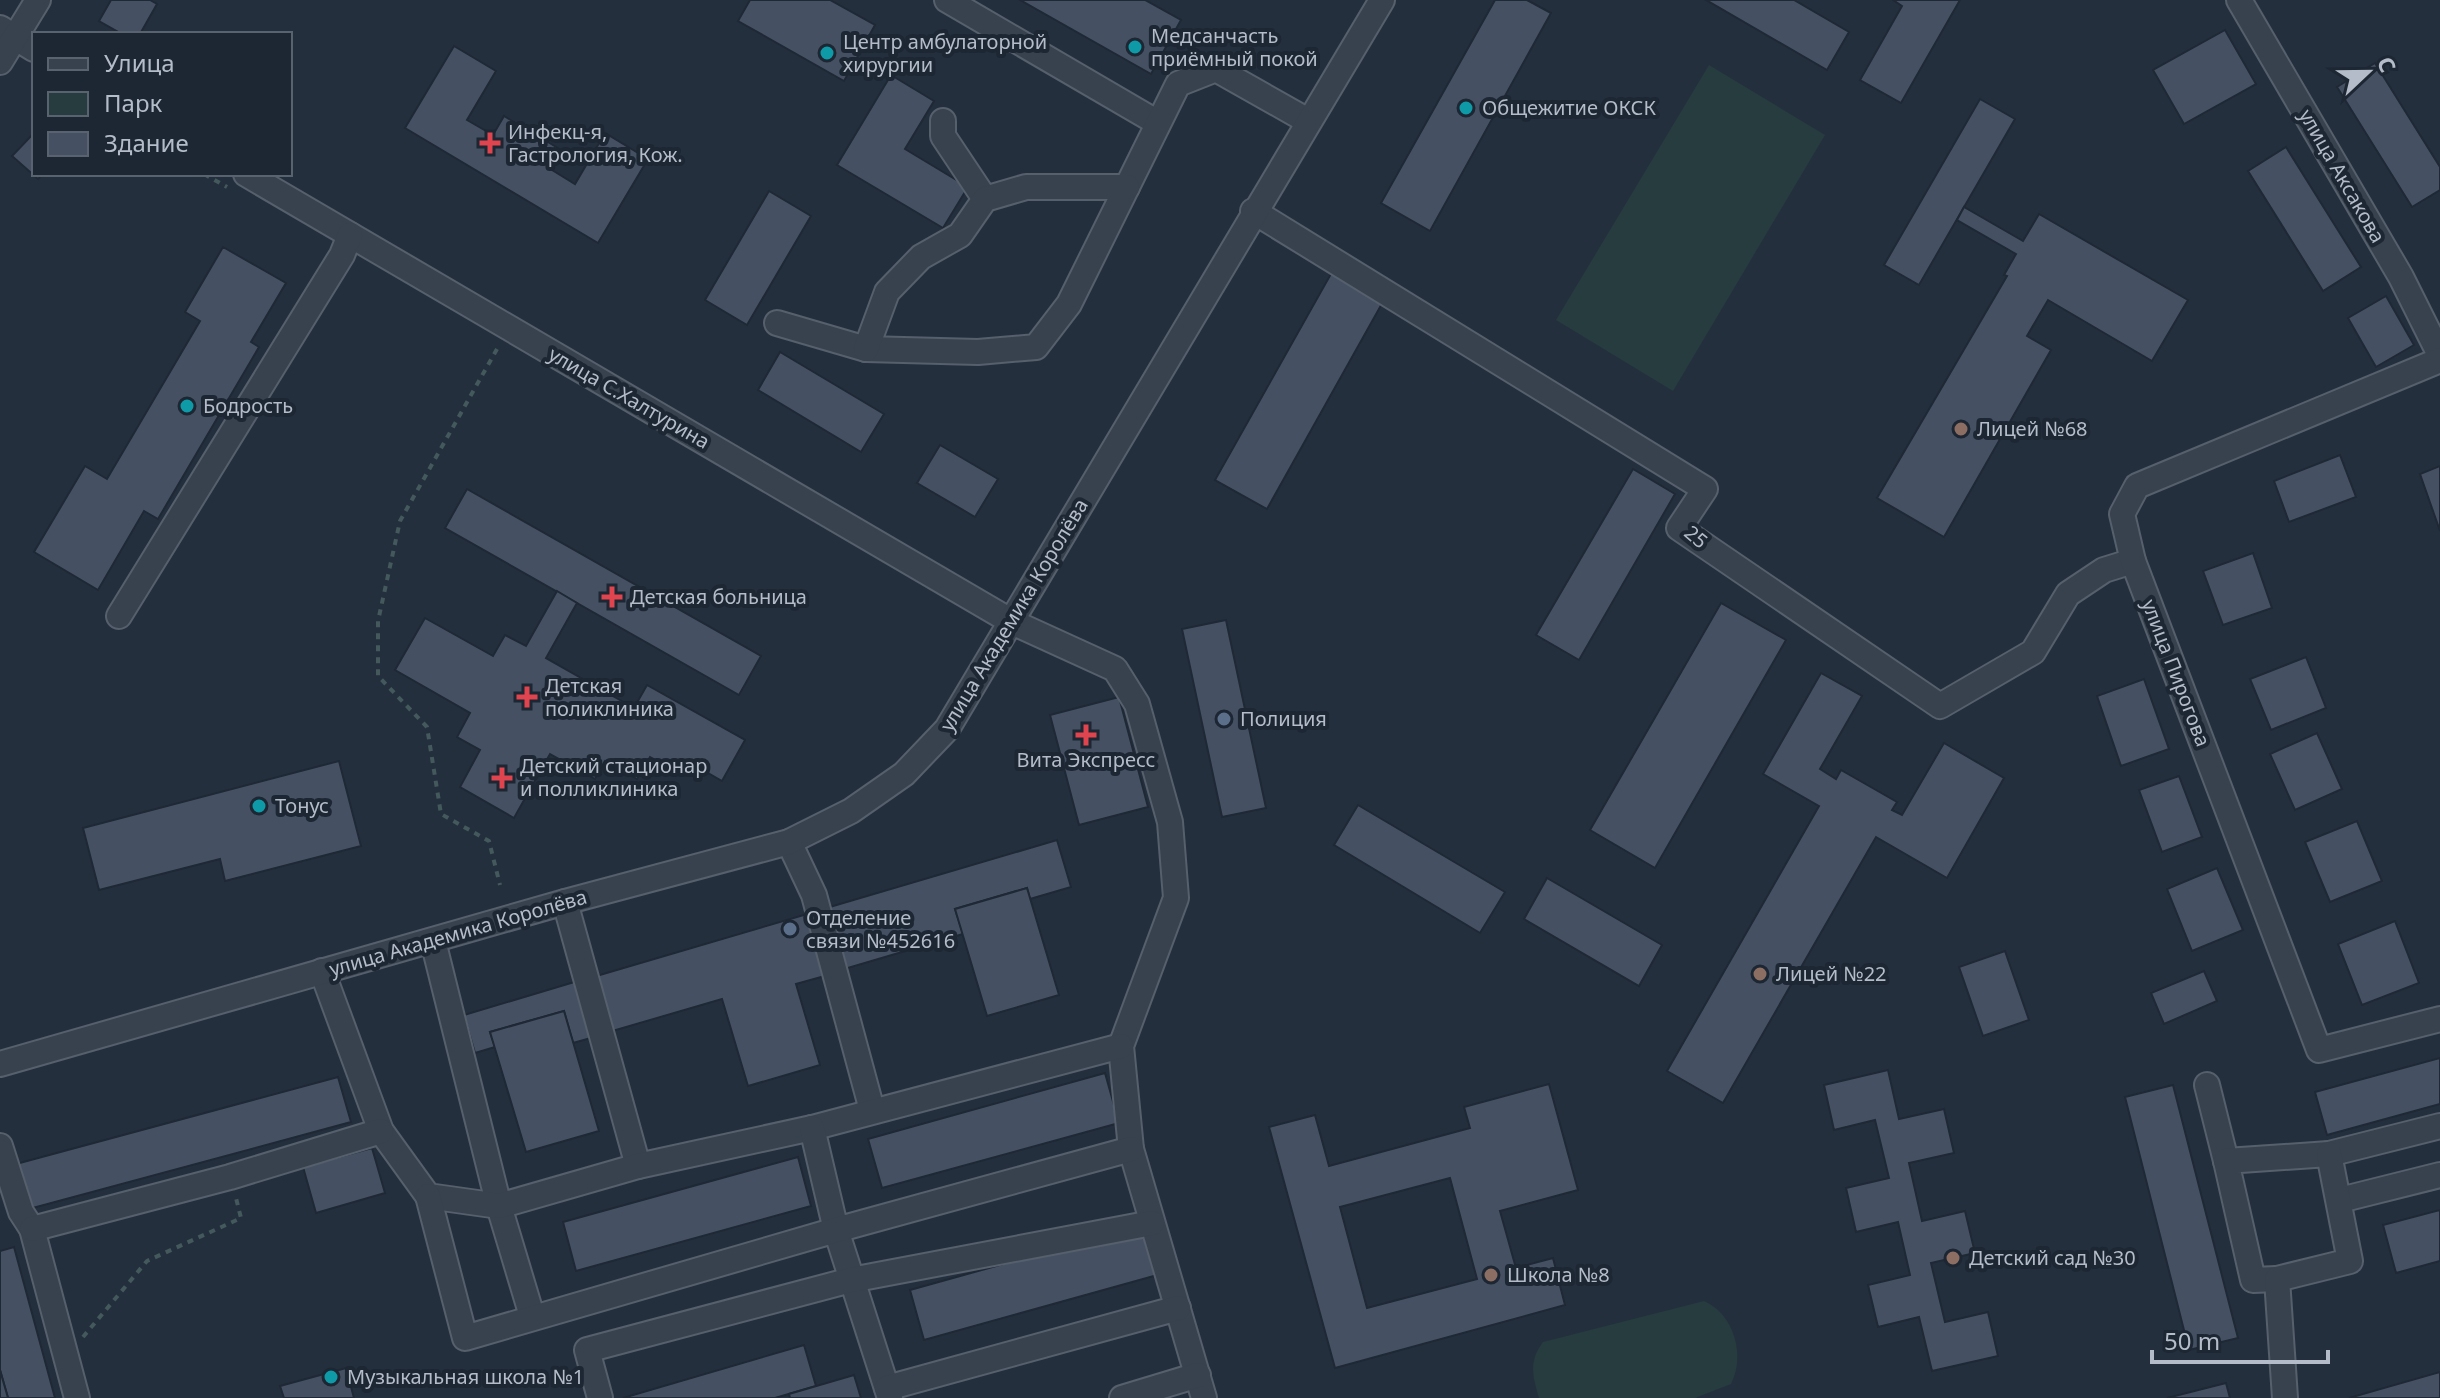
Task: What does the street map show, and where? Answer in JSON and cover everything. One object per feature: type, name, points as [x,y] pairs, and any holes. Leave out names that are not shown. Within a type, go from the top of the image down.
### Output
[{"type":"street","points":[[0,62],[17,39],[38,0]]},
{"type":"street","points":[[947,0],[1158,123]]},
{"type":"street","name":"улица Академика Королёва","points":[[0,1064],[565,902],[789,842],[851,811],[904,774],[947,729],[1253,211],[1382,0]]},
{"type":"street","name":"улица Аксакова","points":[[2239,0],[2401,277],[2440,358]]},
{"type":"street","points":[[777,323],[866,349],[978,352],[1036,347],[1069,304],[1178,84],[1216,69],[1308,121]]},
{"type":"street","points":[[943,121],[943,136],[985,199]]},
{"type":"street","name":"улица С.Халтурина","points":[[249,176],[1012,622],[1115,669],[1137,704],[1170,822],[1176,898],[1121,1046]]},
{"type":"street","points":[[866,349],[887,292],[921,257],[960,235],[985,199],[1026,187],[1127,187]]},
{"type":"street","name":"25","points":[[1253,211],[1705,489],[1679,528],[1940,706],[2033,652],[2068,594],[2104,570],[2133,561]]},
{"type":"street","points":[[119,616],[342,255],[350,235]]},
{"type":"street","name":"улица Пирогова","points":[[2440,358],[2137,486],[2122,514],[2133,561],[2319,1050],[2440,1019]]},
{"type":"street","points":[[789,842],[814,895],[872,1110]]},
{"type":"street","points":[[565,902],[638,1166]]},
{"type":"street","points":[[433,941],[499,1206],[532,1316]]},
{"type":"street","points":[[322,971],[381,1131],[428,1196],[465,1338],[532,1316],[1131,1149]]},
{"type":"street","points":[[428,1196],[499,1206],[638,1166],[812,1128],[1121,1046],[1131,1149],[1201,1386],[1122,1398]]},
{"type":"street","points":[[2207,1085],[2253,1280],[2277,1279],[2350,1261],[2329,1154]]},
{"type":"street","points":[[2226,1161],[2329,1154],[2440,1126]]},
{"type":"street","points":[[812,1128],[836,1230],[888,1393],[1178,1308]]},
{"type":"street","points":[[32,1229],[230,1177],[381,1131]]},
{"type":"street","points":[[0,1146],[21,1212],[32,1229],[77,1398]]},
{"type":"street","points":[[2340,1200],[2440,1175]]},
{"type":"street","points":[[600,1398],[587,1350],[851,1280],[1152,1223]]},
{"type":"street","points":[[2277,1279],[2285,1398]]},
{"type":"path","points":[[498,346],[400,521],[378,621],[378,676],[427,727],[441,814],[489,841],[500,885]]},
{"type":"path","points":[[66,1357],[147,1261],[241,1218],[230,1177]]},
{"type":"green space","points":[[1709,65],[1825,135],[1673,391],[1556,320]]},
{"type":"green space","points":[[1704,1301],[1723,1316],[1734,1337],[1737,1361],[1731,1384],[1695,1398],[1539,1398],[1534,1363],[1543,1342]]},
{"type":"building","points":[[111,0],[150,0],[157,4],[141,32],[118,32],[99,21]]},
{"type":"building","name":"Центр амбулаторной хирургии","points":[[750,0],[830,0],[875,25],[844,81],[738,21]]},
{"type":"building","name":"Медсанчасть приёмный покой","points":[[1020,0],[1145,0],[1181,20],[1151,74]]},
{"type":"building","name":"Общежитие ОКСК","points":[[1495,0],[1527,0],[1551,13],[1430,231],[1381,203]]},
{"type":"building","points":[[1706,0],[1794,0],[1849,32],[1827,70]]},
{"type":"building","points":[[1893,0],[1960,0],[1901,103],[1860,80],[1902,6]]},
{"type":"building","points":[[2225,30],[2256,84],[2184,124],[2153,70]]},
{"type":"building","name":"Инфекц-я, Гастрология, Кож.","points":[[454,46],[496,71],[467,120],[493,135],[504,116],[563,151],[552,170],[575,184],[605,133],[648,159],[598,243],[405,128]]},
{"type":"building","points":[[2375,63],[2440,167],[2440,190],[2412,207],[2337,87]]},
{"type":"building","points":[[891,75],[934,101],[905,149],[968,187],[943,228],[837,165]]},
{"type":"building","points":[[1980,99],[2015,119],[1919,285],[1884,265]]},
{"type":"building","points":[[32,135],[32,174],[12,156]]},
{"type":"building","points":[[2286,147],[2361,267],[2323,291],[2248,171]]},
{"type":"building","points":[[769,191],[811,216],[747,325],[705,300]]},
{"type":"building","name":"Лицей №68","points":[[1964,207],[2023,241],[2039,214],[2188,300],[2152,361],[2048,300],[2027,336],[2051,350],[1944,537],[1877,498],[2007,276],[2004,275],[2016,254],[1957,220]]},
{"type":"building","name":"Бодрость","points":[[223,247],[286,283],[251,342],[259,347],[158,519],[144,511],[98,590],[34,552],[85,466],[107,479],[200,321],[185,312]]},
{"type":"building","points":[[1332,272],[1384,300],[1267,509],[1215,480]]},
{"type":"building","points":[[2386,296],[2414,345],[2376,367],[2348,318]]},
{"type":"building","points":[[780,352],[884,414],[861,452],[758,390]]},
{"type":"building","points":[[940,445],[998,479],[975,517],[917,483]]},
{"type":"building","points":[[2340,455],[2356,497],[2289,522],[2274,481]]},
{"type":"building","points":[[2440,466],[2440,531],[2420,474]]},
{"type":"building","points":[[1633,469],[1675,494],[1579,660],[1536,635]]},
{"type":"building","name":"Детская больница","points":[[467,489],[761,656],[739,695],[445,528]]},
{"type":"building","points":[[2253,553],[2272,608],[2223,625],[2203,571]]},
{"type":"building","name":"Детская поликлиника","points":[[557,591],[577,603],[546,658],[634,708],[647,685],[745,740],[722,781],[687,761],[680,773],[650,757],[637,779],[605,761],[595,779],[550,754],[514,818],[460,787],[480,750],[457,737],[470,713],[395,670],[425,618],[493,656],[505,635],[526,646]]},
{"type":"building","points":[[1721,603],[1786,640],[1655,868],[1590,830]]},
{"type":"building","name":"Полиция","points":[[1226,620],[1266,808],[1222,817],[1182,629]]},
{"type":"building","points":[[2306,657],[2326,708],[2271,730],[2250,679]]},
{"type":"building","name":"Лицей №22","points":[[1821,673],[1862,696],[1820,769],[1836,779],[1841,770],[1897,802],[1892,810],[1902,815],[1944,743],[2004,778],[1947,878],[1876,837],[1723,1103],[1667,1071],[1819,806],[1763,774]]},
{"type":"building","points":[[2144,679],[2169,749],[2121,766],[2097,696]]},
{"type":"building","points":[[1119,697],[1148,807],[1079,825],[1050,715]]},
{"type":"building","points":[[2317,733],[2342,789],[2295,810],[2270,754]]},
{"type":"building","name":"Тонус","points":[[339,761],[361,846],[225,881],[220,859],[99,890],[83,828]]},
{"type":"building","points":[[2179,776],[2202,837],[2162,852],[2139,790]]},
{"type":"building","points":[[1358,805],[1505,892],[1480,933],[1334,845]]},
{"type":"building","points":[[2357,821],[2382,881],[2330,902],[2305,842]]},
{"type":"building","points":[[1057,840],[1071,887],[1030,899],[1027,888],[955,909],[963,934],[841,970],[823,909]]},
{"type":"building","points":[[2217,868],[2243,930],[2192,951],[2167,889]]},
{"type":"building","points":[[1547,878],[1662,945],[1639,986],[1524,919]]},
{"type":"building","points":[[1027,888],[1059,995],[987,1016],[955,909]]},
{"type":"building","points":[[814,912],[832,974],[796,984],[820,1065],[748,1086],[722,999],[609,1032],[593,977]]},
{"type":"building","points":[[2395,921],[2419,983],[2362,1005],[2338,944]]},
{"type":"building","points":[[2005,951],[2029,1020],[1983,1036],[1959,967]]},
{"type":"building","points":[[2204,971],[2217,1001],[2164,1024],[2151,993]]},
{"type":"building","points":[[581,980],[598,1036],[573,1043],[564,1011],[490,1032],[495,1047],[475,1053],[464,1015]]},
{"type":"building","points":[[564,1011],[599,1131],[526,1152],[490,1032]]},
{"type":"building","points":[[2440,1058],[2440,1104],[2327,1135],[2315,1092]]},
{"type":"building","points":[[1888,1070],[1899,1119],[1944,1109],[1954,1153],[1909,1163],[1922,1221],[1965,1211],[1975,1253],[1931,1263],[1945,1322],[1988,1312],[1998,1356],[1932,1371],[1919,1317],[1878,1327],[1868,1285],[1910,1275],[1898,1222],[1856,1232],[1846,1188],[1889,1178],[1875,1120],[1834,1130],[1824,1085]]},
{"type":"building","points":[[1105,1073],[1119,1123],[882,1188],[868,1139]]},
{"type":"building","points":[[338,1077],[351,1122],[29,1209],[16,1164]]},
{"type":"building","points":[[1549,1084],[1578,1190],[1500,1211],[1516,1268],[1553,1258],[1565,1305],[1335,1368],[1269,1127],[1315,1115],[1329,1166],[1470,1128],[1464,1107]],"holes":[[[1450,1178],[1477,1279],[1367,1308],[1340,1207]]]},
{"type":"building","points":[[2173,1085],[2238,1338],[2189,1350],[2125,1097]]},
{"type":"building","points":[[372,1148],[385,1193],[316,1213],[303,1167]]},
{"type":"building","points":[[798,1157],[811,1206],[576,1271],[563,1222]]},
{"type":"building","points":[[2440,1210],[2440,1261],[2396,1273],[2383,1225]]},
{"type":"building","points":[[1147,1224],[1161,1274],[924,1340],[910,1290]]},
{"type":"building","points":[[14,1247],[55,1398],[8,1398],[0,1370],[0,1251]]},
{"type":"building","points":[[804,1345],[816,1386],[775,1398],[623,1398]]},
{"type":"building","name":"Музыкальная школа №1","points":[[346,1368],[354,1398],[284,1398],[280,1386]]},
{"type":"building","points":[[0,1370],[8,1398],[0,1398]]},
{"type":"building","points":[[2440,1372],[2440,1398],[2349,1398]]},
{"type":"building","points":[[854,1375],[861,1398],[790,1398],[789,1394]]},
{"type":"building","points":[[2226,1383],[2230,1398],[2167,1398]]},
{"type":"place","name":"Медсанчасть приёмный покой","points":[[1135,47]]},
{"type":"place","name":"Центр амбулаторной хирургии","points":[[827,53]]},
{"type":"place","name":"Общежитие ОКСК","points":[[1466,108]]},
{"type":"place","name":"Инфекц-я, Гастрология, Кож.","points":[[490,143]]},
{"type":"place","name":"Бодрость","points":[[187,406]]},
{"type":"place","name":"Лицей №68","points":[[1961,429]]},
{"type":"place","name":"Детская больница","points":[[612,597]]},
{"type":"place","name":"Детская поликлиника","points":[[527,697]]},
{"type":"place","name":"Полиция","points":[[1224,719]]},
{"type":"place","name":"Вита Экспресс","points":[[1086,735]]},
{"type":"place","name":"Детский стационар и полликлиника","points":[[502,778]]},
{"type":"place","name":"Тонус","points":[[259,806]]},
{"type":"place","name":"Отделение связи №452616","points":[[790,929]]},
{"type":"place","name":"Лицей №22","points":[[1760,974]]},
{"type":"place","name":"Детский сад №30","points":[[1953,1258]]},
{"type":"place","name":"Школа №8","points":[[1491,1275]]},
{"type":"place","name":"Музыкальная школа №1","points":[[331,1377]]}]
